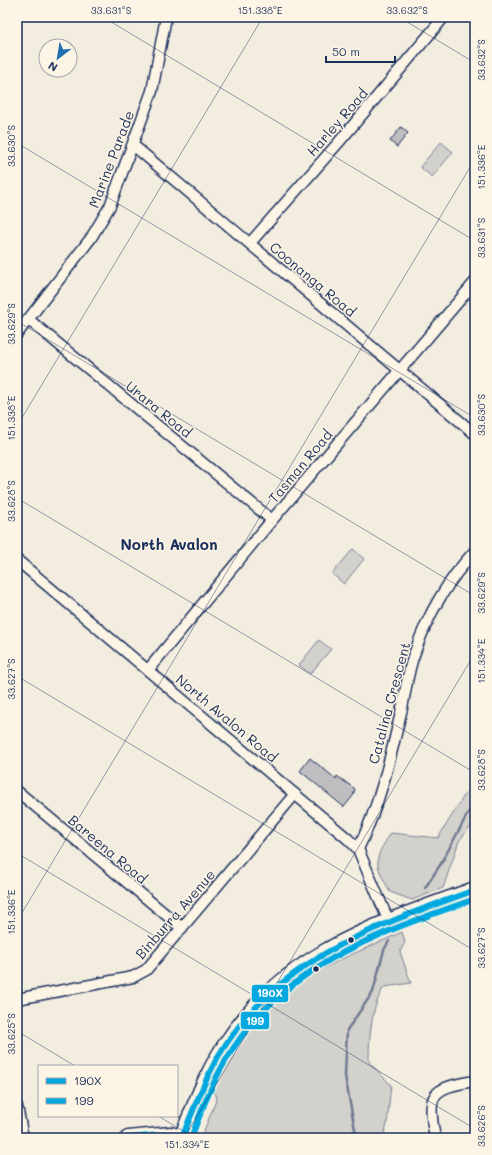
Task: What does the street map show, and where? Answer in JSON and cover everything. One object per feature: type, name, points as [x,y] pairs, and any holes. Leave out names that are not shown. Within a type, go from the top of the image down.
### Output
[{"type":"main road","points":[[128,1138],[167,1134],[182,1138],[207,1079],[225,1045],[252,1010],[276,986],[305,963],[334,946],[389,922],[475,890]]},
{"type":"street","name":"Marine Parade","points":[[17,334],[92,238],[110,206],[152,91],[166,17]]},
{"type":"street","name":"Harley Road","points":[[250,243],[339,142],[444,17]]},
{"type":"street","name":"Coonanga Road","points":[[133,144],[475,434]]},
{"type":"street","name":"Tasman Road","points":[[148,670],[272,520],[475,282]]},
{"type":"street","name":"Urara Road","points":[[28,319],[272,520]]},
{"type":"street","name":"Catalina Crescent","points":[[358,849],[367,829],[390,758],[414,654],[429,617],[457,571],[475,552]]},
{"type":"street","name":"North Avalon Road","points":[[17,560],[295,794],[358,849],[389,922]]},
{"type":"street","name":"Bareena Road","points":[[17,791],[182,928]]},
{"type":"street","name":"Binburra Avenue","points":[[17,999],[133,978],[146,970],[295,794]]},
{"type":"street","points":[[436,1138],[431,1112],[435,1096],[444,1087],[475,1081]]},
{"type":"street","points":[[17,1106],[23,1138]]},
{"type":"shaded area","points":[[441,142],[453,152],[432,177],[420,167]]},
{"type":"shaded area","points":[[353,549],[364,559],[344,584],[332,574]]},
{"type":"shaded area","points":[[319,640],[331,649],[310,674],[299,665]]},
{"type":"shaded area","points":[[475,778],[475,821],[459,841],[443,888],[412,900],[390,892],[379,868],[378,856],[391,833],[438,838]]},
{"type":"shaded area","points":[[402,932],[405,942],[400,952],[411,983],[384,987],[376,1004],[370,1033],[369,1062],[391,1085],[387,1124],[383,1138],[201,1138],[217,1098],[214,1091],[219,1075],[234,1049],[266,1007],[290,985],[346,957]]},
{"type":"building","points":[[401,127],[408,133],[397,147],[390,141]]},
{"type":"building","points":[[310,758],[336,779],[337,776],[355,789],[353,796],[344,807],[300,771]]},
{"type":"waterway","points":[[425,888],[442,862],[475,800]]},
{"type":"waterway","points":[[355,1138],[356,1135],[345,1076],[347,1030],[373,992],[384,950],[389,941]]},
{"type":"transit line","name":"190X","points":[[182,1138],[204,1085],[219,1055],[243,1022],[269,994],[299,970],[331,950],[401,917],[475,890]]},
{"type":"transit line","name":"199","points":[[191,1138],[211,1089],[226,1060],[249,1027],[274,1000],[303,977],[335,957],[368,940],[403,925],[475,899]]},
{"type":"transit line","name":"190X","points":[[128,1138],[171,1134],[183,1138]]},
{"type":"district","name":"North Avalon","points":[[169,544]]}]
